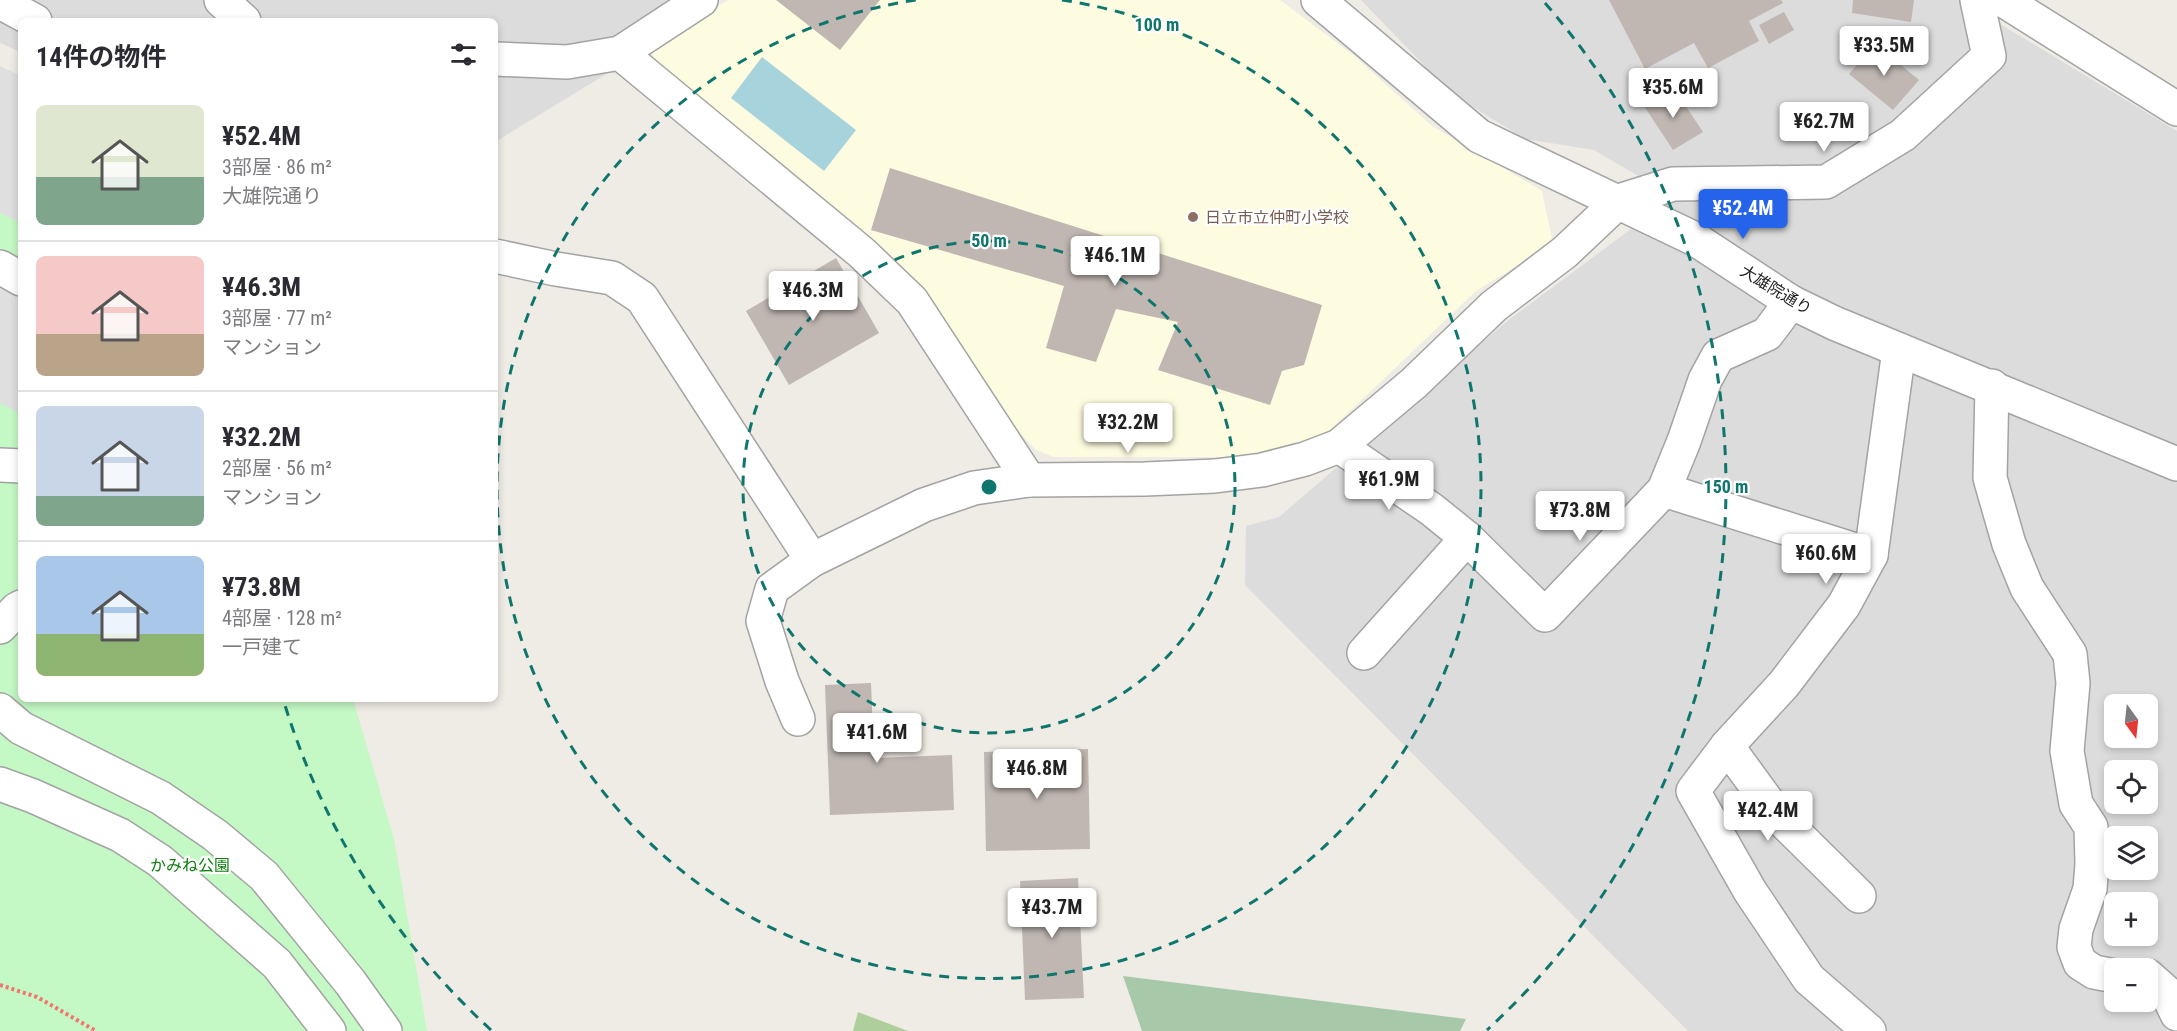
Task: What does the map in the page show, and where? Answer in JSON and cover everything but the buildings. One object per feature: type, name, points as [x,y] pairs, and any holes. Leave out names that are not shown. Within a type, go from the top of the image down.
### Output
[{"type":"street","points":[[498,59],[567,62],[620,53],[701,0]]},
{"type":"street","name":"大雄院通り","points":[[1318,0],[1479,136],[1695,239],[1791,302],[1899,350],[1992,386],[2177,464]]},
{"type":"street","points":[[798,719],[782,681],[763,621],[772,589],[812,560],[924,505],[974,488],[1029,480],[1215,476],[1262,470],[1305,459],[1339,446],[1414,383],[1494,306],[1565,252],[1619,201],[1673,184],[1826,182],[1903,135],[1989,56],[1977,0]]},
{"type":"street","points":[[2003,0],[2177,109]]},
{"type":"street","points":[[0,2],[29,18]]},
{"type":"street","points":[[620,53],[862,253],[912,301],[1029,480]]},
{"type":"street","points":[[498,257],[556,270],[612,278],[642,298],[812,560]]},
{"type":"street","points":[[0,267],[18,277]]},
{"type":"street","points":[[1339,446],[1431,509],[1467,538],[1545,615],[1664,490],[1705,380],[1719,356],[1767,334],[1791,302]]},
{"type":"street","points":[[1869,1031],[1809,978],[1750,891],[1693,791],[1727,746],[1784,684],[1844,605],[1871,555],[1899,350]]},
{"type":"street","points":[[1992,386],[1990,478],[2009,544],[2027,588],[2070,654],[2073,683],[2067,751],[2076,804],[2091,827],[2092,864],[2090,889],[2076,928],[2074,947],[2080,963],[2094,972],[2104,974]]},
{"type":"street","points":[[0,465],[18,466]]},
{"type":"street","points":[[1664,490],[1871,555]]},
{"type":"street","points":[[1364,653],[1467,538]]},
{"type":"street","points":[[0,627],[18,608]]},
{"type":"street","points":[[0,710],[21,728],[160,798],[215,835],[264,876],[350,982],[386,1031]]},
{"type":"street","points":[[1727,746],[1778,816],[1859,896]]},
{"type":"street","points":[[0,784],[33,796],[120,835],[160,861],[278,964],[329,1031]]},
{"type":"street","points":[[2158,985],[2167,993],[2177,1014]]},
{"type":"path","points":[[0,985],[37,997],[96,1031]]},
{"type":"shaded area","points":[[0,0],[719,0],[616,68],[498,140],[498,18],[18,18],[18,51],[0,43]]},
{"type":"shaded area","name":"日立市立仲町小学校","points":[[728,0],[1280,0],[1352,54],[1432,126],[1542,191],[1553,244],[1476,291],[1330,430],[1296,446],[1262,457],[1054,457],[1036,450],[1003,415],[927,299],[654,68],[652,48]]},
{"type":"shaded area","points":[[1361,0],[1983,0],[2000,24],[2177,131],[2177,1031],[1688,1031],[1245,585],[1246,526],[1279,517],[1506,322],[1674,197],[1594,150],[1525,139],[1452,94]]},
{"type":"shaded area","points":[[0,66],[18,75],[18,222],[0,213]]},
{"type":"shaded area","points":[[0,286],[18,296],[18,412],[0,403]]},
{"type":"green space","name":"かみね公園","points":[[0,99],[18,108],[18,702],[354,702],[394,839],[427,1031],[0,1031]]},
{"type":"green space","points":[[1123,976],[1466,1019],[1460,1031],[1142,1031]]},
{"type":"green space","points":[[858,1012],[908,1031],[853,1031]]},
{"type":"water","points":[[762,57],[856,130],[824,171],[731,98]]},
{"type":"place","name":"日立市立仲町小学校","points":[[1193,217]]}]
